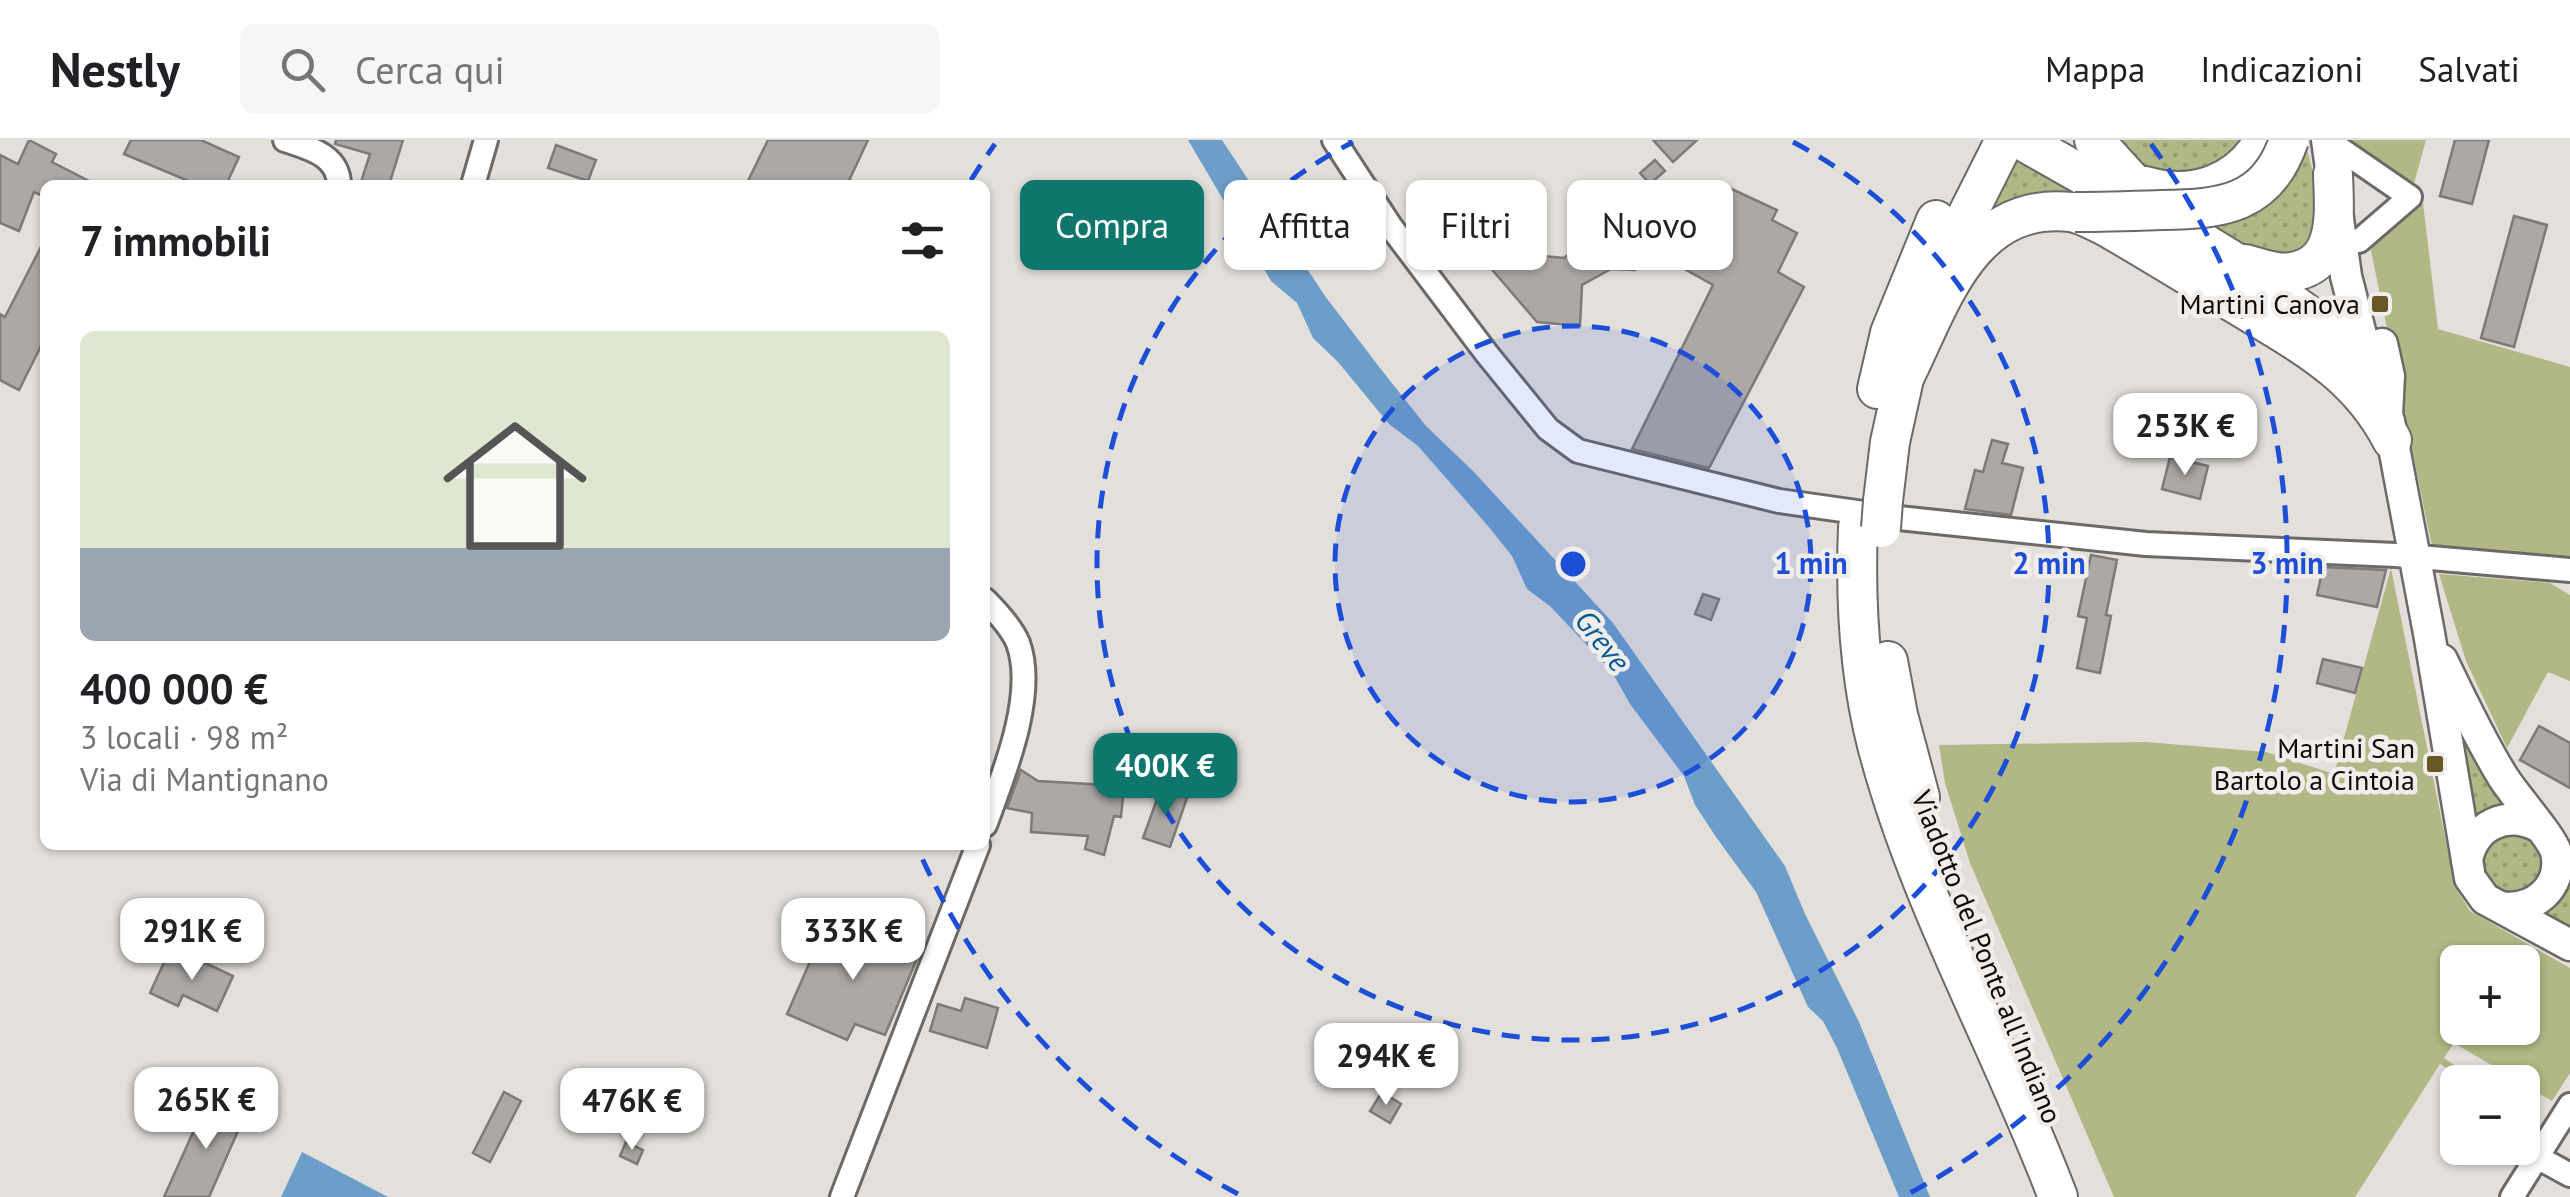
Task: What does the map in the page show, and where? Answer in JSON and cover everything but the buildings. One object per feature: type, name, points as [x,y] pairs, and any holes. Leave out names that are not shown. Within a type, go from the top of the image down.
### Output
[{"type":"highway","points":[[2094,140],[2168,221]]},
{"type":"highway","points":[[2138,184],[2164,191],[2212,186],[2241,172],[2264,140]]},
{"type":"highway","points":[[1903,380],[1962,263],[1994,229],[2026,216],[2229,205],[2262,185],[2278,166],[2289,140]]},
{"type":"highway","name":"Viadotto del Ponte all'Indiano","points":[[1997,143],[1940,210],[1890,333],[1867,436],[1891,680],[1920,800],[2084,1197]]},
{"type":"highway","name":"Viadotto del Ponte all'Indiano","points":[[1997,143],[1928,299],[1903,380],[1858,619],[1871,716],[1921,874],[2058,1197]]},
{"type":"highway","points":[[1997,143],[2168,221],[2233,261],[2338,338],[2364,370],[2390,427]]},
{"type":"highway","points":[[2233,261],[2285,273],[2300,270],[2315,260],[2331,240],[2335,226],[2329,151]]},
{"type":"highway","points":[[2074,212],[2108,227],[2324,359],[2364,395],[2390,427]]},
{"type":"street","points":[[284,140],[330,159],[336,165],[338,180]]},
{"type":"street","points":[[474,180],[486,140]]},
{"type":"street","points":[[1334,140],[1443,297],[1548,430],[1567,446],[1593,456],[1779,501],[1876,515],[2146,544],[2413,557],[2570,570]]},
{"type":"street","points":[[2329,151],[2410,197],[2360,241]]},
{"type":"street","points":[[2329,151],[2360,241],[2389,376],[2390,427],[2473,886],[2485,899],[2570,945]]},
{"type":"street","points":[[2329,151],[2350,293],[2366,361],[2390,427]]},
{"type":"street","points":[[990,606],[1018,640],[1024,690],[990,810]]},
{"type":"street","points":[[2429,633],[2502,776],[2553,845],[2564,867],[2544,895],[2529,905],[2501,907]]},
{"type":"street","points":[[2468,860],[2469,850],[2480,832],[2498,821],[2518,819],[2538,826]]},
{"type":"street","points":[[842,1197],[976,850]]},
{"type":"street","points":[[2540,1153],[2570,1105]]},
{"type":"street","points":[[2540,1159],[2570,1174]]},
{"type":"street","points":[[2512,1197],[2533,1165]]},
{"type":"green space","points":[[2109,140],[2252,140],[2209,175],[2150,177]]},
{"type":"green space","points":[[2304,140],[2316,204],[2315,219],[2302,247],[2289,258],[2219,239],[2206,219]]},
{"type":"green space","points":[[2426,140],[2413,187],[2349,142]]},
{"type":"green space","points":[[2020,151],[2109,202],[1980,226]]},
{"type":"green space","points":[[2423,203],[2438,329],[2570,367],[2570,565],[2435,549],[2431,542],[2370,246]]},
{"type":"green space","points":[[2391,568],[2455,887],[2470,911],[2530,945],[2440,945],[2440,1045],[2453,1045],[2444,1058],[2454,1065],[2440,1064],[2355,1197],[2114,1197],[1970,863],[1945,783],[1939,745],[2146,742],[2266,752],[2334,774]]},
{"type":"green space","points":[[2439,574],[2550,583],[2570,595],[2570,681],[2548,672],[2507,748],[2466,661]]},
{"type":"green space","points":[[2451,710],[2517,811],[2475,828]]},
{"type":"green space","points":[[2512,835],[2531,842],[2544,863],[2545,870],[2528,895],[2495,893],[2481,873],[2489,847]]},
{"type":"green space","points":[[2566,882],[2570,886],[2570,934],[2536,915]]},
{"type":"green space","points":[[2540,951],[2570,968],[2570,1073],[2552,1101],[2540,1094],[2540,1065],[2491,1065],[2457,1045],[2540,1045]]},
{"type":"water","points":[[1188,140],[1222,140],[1248,180],[1224,180],[1224,201]]},
{"type":"water","name":"Greve","points":[[1265,270],[1308,270],[1426,426],[1473,471],[1613,623],[1785,866],[1859,1022],[1930,1197],[1899,1197],[1837,1048],[1823,1021],[1808,1007],[1756,892],[1695,805],[1684,776],[1630,704],[1612,672],[1551,607],[1527,589],[1512,556],[1488,526],[1418,446],[1389,424],[1313,338],[1297,303],[1271,281]]},
{"type":"water","points":[[302,1152],[388,1197],[281,1197]]},
{"type":"place","name":"Martini Canova","points":[[2380,304]]},
{"type":"place","name":"Martini San Bartolo a Cintoia","points":[[2435,764]]}]
